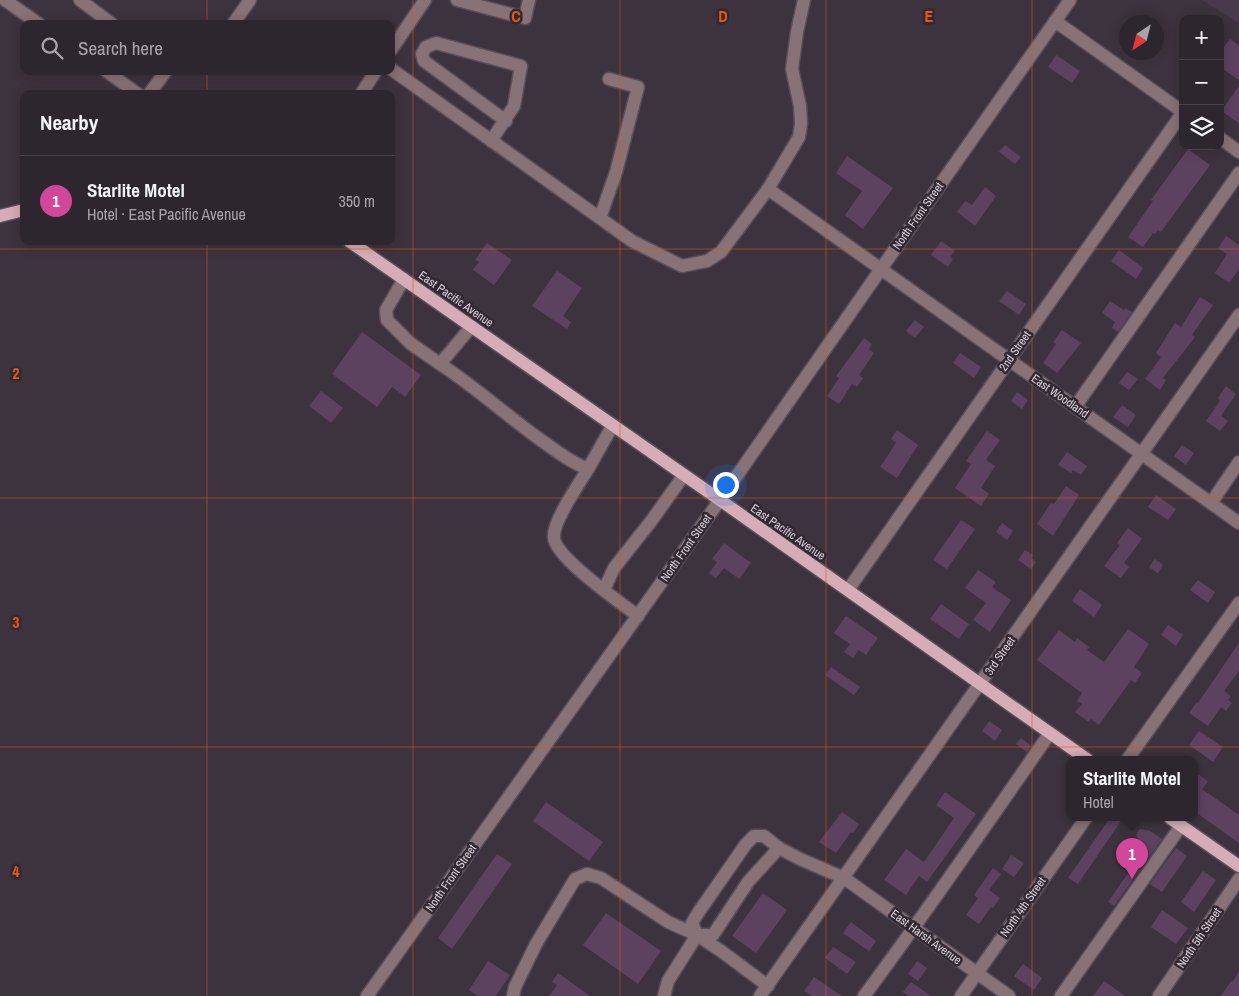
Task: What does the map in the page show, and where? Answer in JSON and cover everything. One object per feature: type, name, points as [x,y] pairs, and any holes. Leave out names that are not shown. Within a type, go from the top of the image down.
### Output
[{"type":"main road","points":[[0,216],[20,211]]},
{"type":"main road","name":"East Pacific Avenue","points":[[354,245],[720,500],[1082,756]]},
{"type":"main road","points":[[1174,821],[1239,866]]},
{"type":"street","points":[[5,0],[32,20]]},
{"type":"street","points":[[80,0],[107,20]]},
{"type":"street","points":[[236,20],[250,0]]},
{"type":"street","points":[[395,44],[425,0]]},
{"type":"street","points":[[457,0],[493,5],[525,18],[529,0]]},
{"type":"street","points":[[395,73],[632,241],[682,266],[707,261],[721,252],[768,189],[799,137],[801,124],[792,69],[804,0]]},
{"type":"street","name":"North Front Street","points":[[368,996],[720,500],[1070,0]]},
{"type":"street","points":[[1055,21],[1179,109]]},
{"type":"street","points":[[491,141],[506,120],[514,106],[521,66],[436,42],[426,47],[422,54],[424,61],[506,120]]},
{"type":"street","points":[[112,75],[132,90]]},
{"type":"street","points":[[152,90],[163,75]]},
{"type":"street","points":[[364,90],[373,75]]},
{"type":"street","points":[[600,218],[616,172],[638,87],[609,79]]},
{"type":"street","name":"2nd Street","points":[[848,590],[1179,118]]},
{"type":"street","points":[[1224,141],[1239,152]]},
{"type":"street","points":[[1075,407],[1239,173]]},
{"type":"street","name":"East Woodland","points":[[768,189],[1239,523]]},
{"type":"street","points":[[404,280],[386,310],[387,320],[410,343],[456,374],[524,428],[575,464],[588,469]]},
{"type":"street","name":"3rd Street","points":[[764,991],[1239,316]]},
{"type":"street","points":[[440,364],[471,326]]},
{"type":"street","points":[[613,425],[560,516],[554,538],[560,551],[590,580],[638,616]]},
{"type":"street","points":[[1211,503],[1239,462]]},
{"type":"street","points":[[604,590],[614,568],[684,475]]},
{"type":"street","points":[[1130,756],[1239,603]]},
{"type":"street","points":[[864,996],[914,928],[932,899],[1050,733]]},
{"type":"street","name":"North 4th Street","points":[[961,996],[1084,821]]},
{"type":"street","points":[[1061,996],[1181,826]]},
{"type":"street","name":"East Harsh Avenue","points":[[697,935],[692,923],[750,840],[754,836],[764,836],[779,848],[800,860],[844,878],[1009,996]]},
{"type":"street","points":[[697,935],[713,935],[748,882],[779,848]]},
{"type":"street","points":[[513,996],[515,986],[536,944],[575,879],[587,874],[601,878],[668,922],[697,935],[721,951],[764,991]]},
{"type":"street","name":"North 5th Street","points":[[1160,996],[1239,879]]},
{"type":"street","points":[[664,996],[668,981],[697,935]]},
{"type":"shaded area","points":[[1202,0],[1239,0],[1239,23]]},
{"type":"building","points":[[1230,39],[1239,46],[1239,80],[1224,70],[1224,47]]},
{"type":"building","points":[[1056,55],[1080,71],[1072,83],[1048,67]]},
{"type":"building","points":[[1239,86],[1239,123],[1224,113],[1224,107]]},
{"type":"building","points":[[1005,145],[1021,157],[1015,164],[999,152]]},
{"type":"building","points":[[1187,150],[1210,165],[1161,232],[1158,230],[1155,234],[1153,233],[1143,247],[1128,237],[1153,201],[1151,200]]},
{"type":"building","points":[[847,156],[893,188],[863,229],[845,215],[862,191],[836,173]]},
{"type":"building","points":[[985,187],[996,196],[975,226],[957,212],[965,201],[972,205]]},
{"type":"building","points":[[1226,236],[1239,245],[1239,269],[1229,283],[1215,273],[1227,254],[1218,248]]},
{"type":"building","points":[[941,241],[955,251],[950,257],[953,259],[948,267],[931,255]]},
{"type":"building","points":[[487,243],[512,260],[494,285],[473,270],[479,262],[475,260]]},
{"type":"building","points":[[1119,250],[1143,268],[1136,279],[1111,261]]},
{"type":"building","points":[[557,271],[582,288],[563,316],[571,322],[567,329],[532,306]]},
{"type":"building","points":[[1007,291],[1026,304],[1019,315],[999,301]]},
{"type":"building","points":[[1200,297],[1213,305],[1192,335],[1195,337],[1163,378],[1166,380],[1160,390],[1145,379],[1161,357],[1156,353],[1175,323],[1181,327]]},
{"type":"building","points":[[1110,301],[1124,310],[1125,308],[1132,312],[1118,332],[1112,328],[1115,322],[1102,313]]},
{"type":"building","points":[[915,320],[924,327],[915,338],[906,331]]},
{"type":"building","points":[[1062,330],[1081,343],[1057,373],[1043,363],[1056,344],[1053,342]]},
{"type":"building","points":[[362,332],[421,375],[405,397],[392,387],[377,407],[332,374]]},
{"type":"building","points":[[864,338],[872,344],[869,349],[874,353],[859,375],[863,378],[857,387],[852,384],[839,404],[827,396],[839,378],[836,376]]},
{"type":"building","points":[[960,353],[981,367],[974,378],[953,363]]},
{"type":"building","points":[[1127,372],[1138,379],[1129,390],[1119,383]]},
{"type":"building","points":[[1226,386],[1236,394],[1221,416],[1228,421],[1220,431],[1206,421],[1220,401],[1218,398]]},
{"type":"building","points":[[321,391],[343,408],[331,423],[309,406]]},
{"type":"building","points":[[1017,392],[1028,400],[1022,409],[1011,401]]},
{"type":"building","points":[[1122,405],[1136,415],[1128,427],[1113,417]]},
{"type":"building","points":[[897,430],[918,445],[897,478],[880,467],[896,443],[891,439]]},
{"type":"building","points":[[987,431],[1000,440],[986,460],[995,466],[981,488],[989,494],[981,506],[955,488],[971,464],[966,461]]},
{"type":"building","points":[[1182,445],[1194,453],[1186,465],[1174,456]]},
{"type":"building","points":[[1067,452],[1087,466],[1081,475],[1073,470],[1071,473],[1058,465]]},
{"type":"building","points":[[1066,486],[1079,495],[1053,536],[1037,524],[1051,503],[1054,504]]},
{"type":"building","points":[[1156,495],[1176,509],[1168,520],[1148,507]]},
{"type":"building","points":[[961,520],[975,529],[947,569],[933,560]]},
{"type":"building","points":[[1002,523],[1013,531],[1007,540],[996,532]]},
{"type":"building","points":[[1128,528],[1142,539],[1124,563],[1129,567],[1121,578],[1104,566],[1120,545],[1117,543]]},
{"type":"building","points":[[724,543],[751,563],[739,579],[724,568],[716,578],[709,573],[717,562],[712,559]]},
{"type":"building","points":[[1025,550],[1033,555],[1031,558],[1036,562],[1031,569],[1018,560]]},
{"type":"building","points":[[1155,559],[1163,565],[1158,573],[1149,567]]},
{"type":"building","points":[[978,570],[996,582],[992,587],[1011,600],[990,632],[973,620],[986,603],[965,588]]},
{"type":"building","points":[[1198,580],[1215,592],[1208,603],[1190,590]]},
{"type":"building","points":[[1080,589],[1102,605],[1094,617],[1072,601]]},
{"type":"building","points":[[941,604],[969,624],[959,639],[930,619]]},
{"type":"building","points":[[846,616],[878,638],[866,655],[859,650],[853,658],[844,652],[850,644],[834,633]]},
{"type":"building","points":[[1168,625],[1183,635],[1176,646],[1161,635]]},
{"type":"building","points":[[1128,629],[1149,644],[1134,667],[1142,673],[1135,683],[1131,680],[1099,725],[1091,719],[1089,722],[1075,712],[1082,704],[1077,701],[1082,693],[1037,660],[1059,630],[1075,642],[1077,638],[1089,647],[1087,650],[1104,662]]},
{"type":"building","points":[[1239,643],[1239,671],[1224,691],[1231,696],[1228,700],[1232,703],[1226,711],[1221,707],[1208,726],[1189,713],[1198,703]]},
{"type":"building","points":[[831,667],[860,687],[854,695],[825,675]]},
{"type":"building","points":[[989,721],[1002,730],[995,741],[982,731]]},
{"type":"building","points":[[1199,731],[1223,747],[1213,762],[1189,745]]},
{"type":"building","points":[[1021,738],[1031,746],[1027,752],[1016,744]]},
{"type":"building","points":[[1198,775],[1208,781],[1202,789],[1239,815],[1239,843],[1198,814]]},
{"type":"building","points":[[945,792],[976,814],[927,882],[919,876],[906,895],[884,880],[906,849],[924,862],[954,818],[936,805]]},
{"type":"building","points":[[546,802],[603,842],[589,861],[533,821]]},
{"type":"building","points":[[842,812],[859,824],[836,853],[819,842]]},
{"type":"building","points":[[1108,821],[1121,821],[1078,884],[1068,878]]},
{"type":"building","points":[[1140,829],[1150,831],[1162,839],[1114,906],[1108,902],[1140,856],[1135,853],[1141,843],[1136,835]]},
{"type":"building","points":[[1176,848],[1187,856],[1162,892],[1150,884]]},
{"type":"building","points":[[497,854],[512,864],[452,949],[438,938]]},
{"type":"building","points":[[1011,855],[1024,863],[1014,877],[1002,869]]},
{"type":"building","points":[[993,868],[1001,874],[989,890],[1000,898],[979,924],[966,915],[978,898],[974,895]]},
{"type":"building","points":[[1203,871],[1216,880],[1194,912],[1181,902]]},
{"type":"building","points":[[763,893],[787,910],[756,953],[732,936]]},
{"type":"building","points":[[1162,910],[1188,928],[1176,944],[1151,927]]},
{"type":"building","points":[[606,913],[661,951],[638,984],[583,945]]},
{"type":"building","points":[[851,922],[876,941],[869,951],[843,933]]},
{"type":"building","points":[[833,947],[856,962],[847,974],[825,958]]},
{"type":"building","points":[[488,961],[510,975],[496,996],[478,996],[469,990]]},
{"type":"building","points":[[917,961],[927,968],[918,981],[908,974]]},
{"type":"building","points":[[1023,964],[1042,978],[1034,990],[1014,976]]},
{"type":"building","points":[[1239,972],[1239,996],[1221,996],[1231,981]]},
{"type":"building","points":[[558,973],[590,996],[549,996],[557,985],[552,982]]},
{"type":"building","points":[[814,977],[842,996],[812,996],[804,991]]},
{"type":"building","points":[[1104,981],[1125,996],[1093,996]]},
{"type":"building","points":[[911,982],[931,996],[908,996],[903,992]]},
{"type":"place","name":"Starlite Motel","points":[[1132,879]]}]
